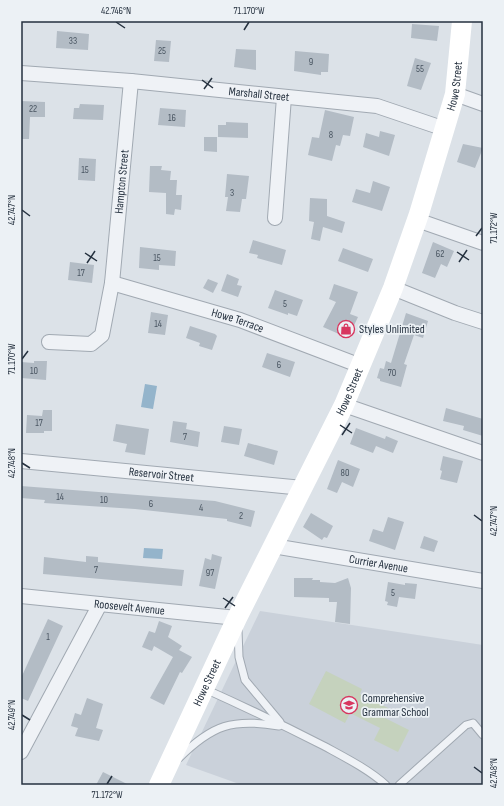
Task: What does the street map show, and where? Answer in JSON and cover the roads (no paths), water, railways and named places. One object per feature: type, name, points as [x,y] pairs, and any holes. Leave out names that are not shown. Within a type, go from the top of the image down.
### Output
[{"type":"main road","name":"Howe Street","points":[[160,783],[237,618],[344,405],[394,288],[417,220],[455,94],[462,21]]},
{"type":"street","name":"Marshall Street","points":[[21,73],[131,81],[377,106],[445,129]]},
{"type":"street","name":"Hampton Street","points":[[49,342],[91,344],[102,335],[112,283],[131,81]]},
{"type":"street","points":[[455,94],[483,104]]},
{"type":"street","points":[[275,218],[284,97]]},
{"type":"street","points":[[417,220],[483,243]]},
{"type":"street","name":"Howe Terrace","points":[[112,283],[240,320],[360,366]]},
{"type":"street","points":[[394,288],[455,313],[483,322]]},
{"type":"street","points":[[344,405],[483,453]]},
{"type":"street","name":"Reservoir Street","points":[[21,461],[303,488]]},
{"type":"street","name":"Currier Avenue","points":[[273,546],[483,581]]},
{"type":"street","name":"Roosevelt Avenue","points":[[21,596],[237,618]]},
{"type":"street","points":[[21,752],[100,604]]},
{"type":"lane","points":[[237,618],[239,657],[245,680],[277,720],[288,728]]},
{"type":"lane","points":[[204,688],[288,728],[348,759],[376,776],[386,785]]},
{"type":"lane","points":[[160,783],[180,757],[208,733],[234,723],[261,723],[288,728]]},
{"type":"lane","points":[[399,785],[466,725],[473,723],[483,735]]},
{"type":"water","points":[[145,384],[157,386],[153,409],[141,407]]},
{"type":"water","points":[[144,548],[163,549],[162,559],[143,558]]},
{"type":"place","name":"Styles Unlimited","points":[[346,329]]},
{"type":"place","name":"Comprehensive Grammar School","points":[[349,705]]}]
